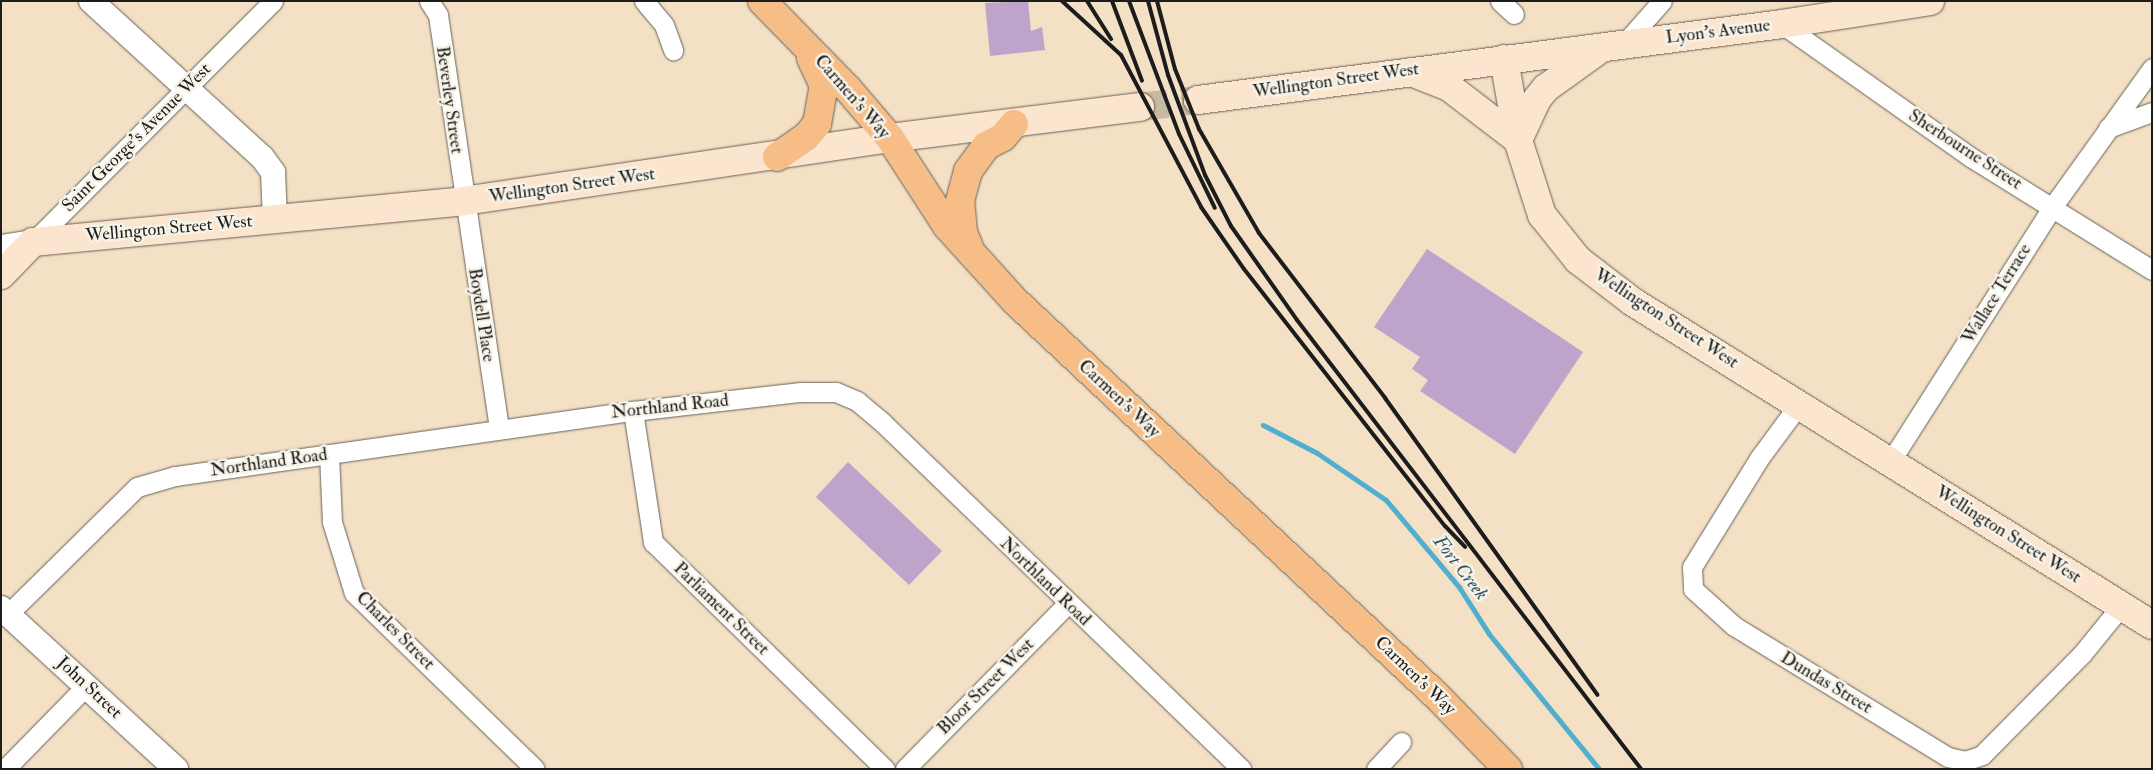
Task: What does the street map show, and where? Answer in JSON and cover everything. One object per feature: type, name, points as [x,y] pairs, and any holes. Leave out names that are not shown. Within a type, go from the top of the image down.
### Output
[{"type":"highway","name":"Carmen's Way","points":[[762,1],[802,41],[890,138],[941,218],[1015,301],[1437,696],[1508,769]]},
{"type":"highway","points":[[777,157],[806,136],[817,124],[824,99],[820,74],[802,41]]},
{"type":"highway","points":[[970,251],[962,233],[960,201],[968,171],[986,146],[1003,137],[1014,124]]},
{"type":"main road","name":"Lyon's Avenue","points":[[1504,59],[1782,24],[1930,1]]},
{"type":"main road","points":[[1409,71],[1449,87],[1518,140],[1537,99],[1546,88],[1614,45]]},
{"type":"main road","name":"Wellington Street West","points":[[1198,100],[1504,59],[1518,140],[1542,216],[1578,260],[1633,302],[1800,403],[1890,462],[2152,625]]},
{"type":"main road","name":"Wellington Street West","points":[[33,242],[463,201],[777,157],[890,138],[1140,108]]},
{"type":"main road","name":"Saint George's Avenue West","points":[[1,275],[33,242]]},
{"type":"street","points":[[91,1],[262,157],[273,172],[275,219]]},
{"type":"street","name":"Saint George's Avenue West","points":[[33,242],[273,1]]},
{"type":"street","name":"Beverley Street","points":[[429,1],[438,15],[463,201]]},
{"type":"street","points":[[644,1],[664,25],[673,50]]},
{"type":"street","points":[[1500,1],[1514,14]]},
{"type":"street","points":[[1614,45],[1662,1]]},
{"type":"street","name":"Sherbourne Street","points":[[1782,24],[1972,158],[2053,206],[2152,270]]},
{"type":"street","name":"Wallace Terrace","points":[[1890,462],[2053,206],[2108,128],[2150,74]]},
{"type":"street","points":[[2108,128],[2152,112]]},
{"type":"street","name":"Boydell Place","points":[[463,201],[498,429]]},
{"type":"street","name":"Wellington Street West","points":[[1,248],[33,242]]},
{"type":"street","name":"Northland Road","points":[[5,611],[137,487],[175,476],[633,410],[800,392],[836,392],[856,401],[883,423],[1068,604],[1241,769]]},
{"type":"street","name":"Dundas Street","points":[[1800,403],[1760,457],[1692,567],[1693,589],[1734,626],[1948,757],[1965,761],[1982,755],[2082,654],[2121,606]]},
{"type":"street","name":"Parliament Street","points":[[633,410],[653,542],[885,769]]},
{"type":"street","name":"Charles Street","points":[[330,454],[332,522],[354,593],[535,769]]},
{"type":"street","name":"Bloor Street West","points":[[905,769],[1068,604]]},
{"type":"street","name":"John Street","points":[[5,611],[176,769]]},
{"type":"street","points":[[5,769],[87,685]]},
{"type":"street","points":[[1376,769],[1402,742]]},
{"type":"building","points":[[1028,1],[1031,31],[1042,27],[1045,50],[990,56],[985,3]]},
{"type":"building","points":[[1427,249],[1583,352],[1515,454],[1420,391],[1428,380],[1412,369],[1420,357],[1374,327]]},
{"type":"building","points":[[848,462],[942,551],[909,585],[816,497]]},
{"type":"waterway","name":"Fort Creek","points":[[1263,425],[1317,453],[1386,500],[1459,587],[1489,634],[1599,769]]},
{"type":"tunnel","points":[[1140,107],[1198,100]]},
{"type":"railway","points":[[1062,1],[1121,55],[1201,207],[1244,269],[1445,526],[1465,547]]},
{"type":"railway","points":[[1087,1],[1111,39]]},
{"type":"railway","points":[[1112,1],[1142,81]]},
{"type":"railway","points":[[1129,1],[1179,134],[1215,208]]},
{"type":"railway","points":[[1148,1],[1168,75],[1205,175],[1231,226],[1297,320],[1641,769]]},
{"type":"railway","points":[[1157,1],[1175,69],[1199,129],[1259,233],[1385,398],[1598,695]]}]
